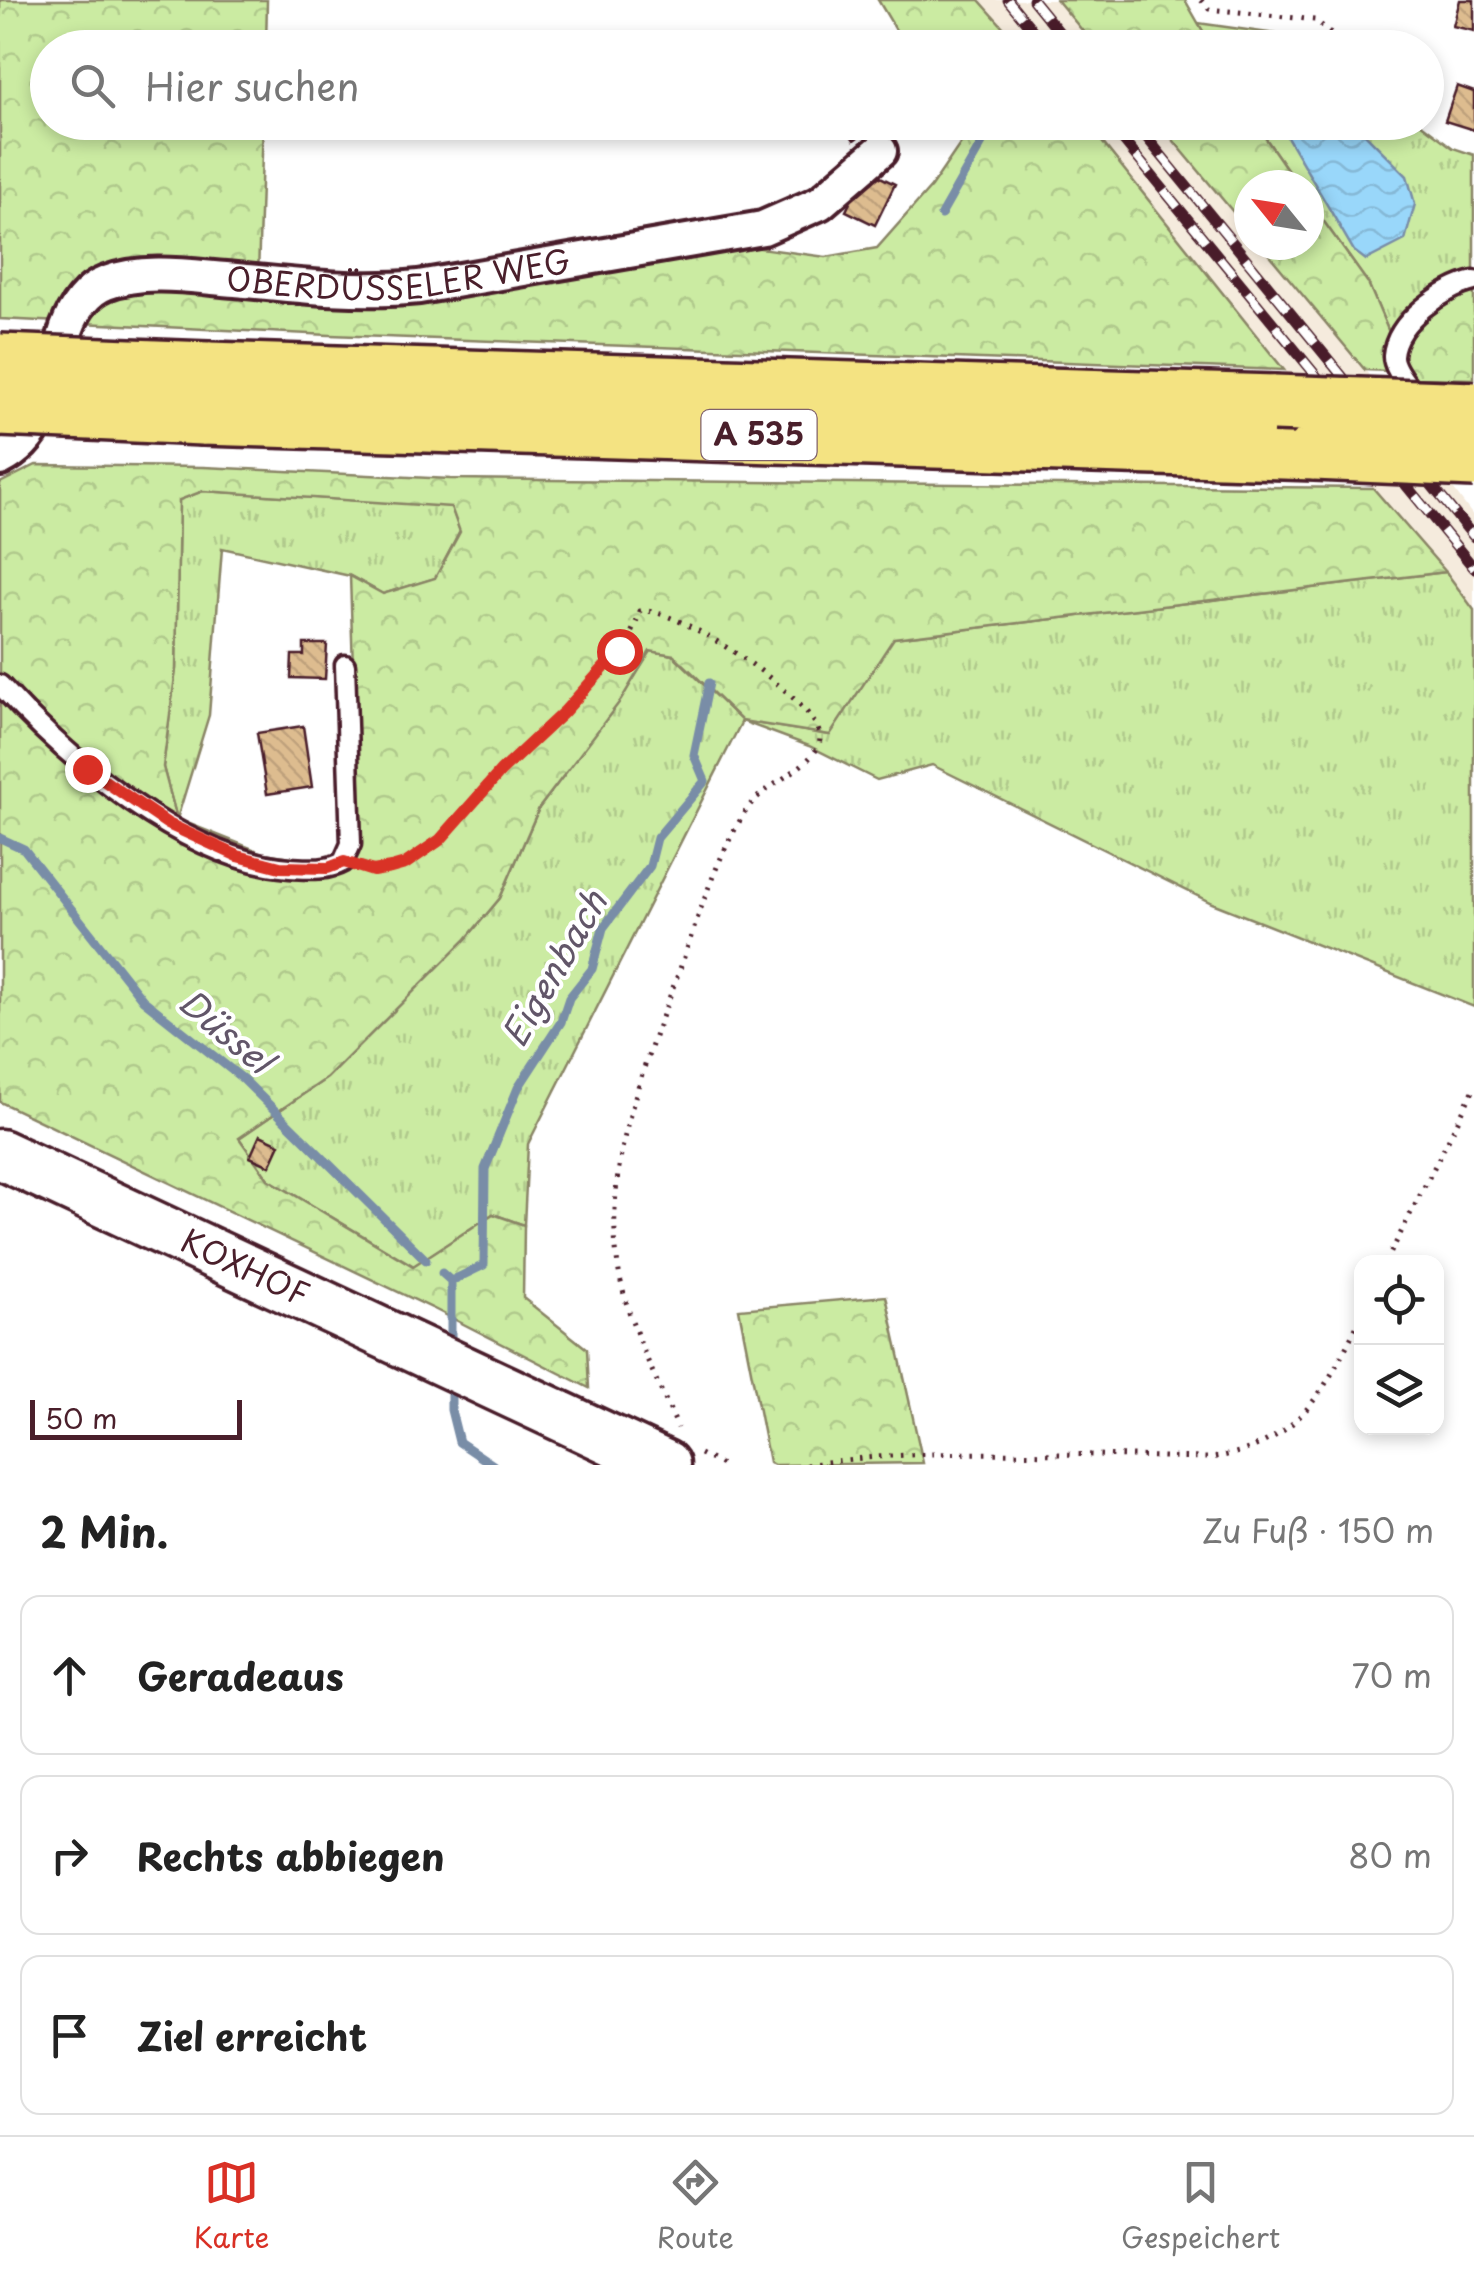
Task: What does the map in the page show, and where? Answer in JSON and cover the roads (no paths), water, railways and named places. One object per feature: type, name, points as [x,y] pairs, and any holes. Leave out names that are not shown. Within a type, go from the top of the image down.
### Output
[{"type":"highway","name":"A 535","points":[[0,362],[205,394],[1474,459]]},
{"type":"highway","name":"A 535","points":[[0,408],[205,394],[1274,402],[1474,410]]},
{"type":"main road","name":"KOXHOF","points":[[0,1154],[490,1384],[678,1449]]},
{"type":"street","name":"OBERDÜSSELER WEG","points":[[0,459],[30,438],[41,419],[68,324],[83,299],[104,284],[164,274],[377,291],[419,287],[763,228],[820,202],[880,151]]},
{"type":"lane","points":[[1474,281],[1447,290],[1429,302],[1410,322],[1393,354],[1396,367],[1474,480]]},
{"type":"lane","points":[[0,685],[87,769],[180,831],[238,856],[280,867],[328,868],[344,862],[351,844],[345,664]]},
{"type":"water","points":[[1289,140],[1371,140],[1407,176],[1415,204],[1405,240],[1366,260],[1354,251],[1324,200],[1324,170],[1307,170]]},
{"type":"waterway","name":"Eigenbach","points":[[941,215],[982,143]]},
{"type":"waterway","name":"Eigenbach","points":[[451,1281],[484,1265],[485,1169],[518,1088],[561,1022],[569,998],[592,969],[603,928],[650,866],[657,838],[705,781],[694,755],[709,683]]},
{"type":"waterway","name":"Düssel","points":[[0,838],[24,849],[143,1000],[243,1079],[426,1260]]},
{"type":"waterway","name":"Düssel","points":[[442,1273],[451,1281],[451,1351]]},
{"type":"waterway","name":"Düssel","points":[[451,1381],[451,1410],[459,1442],[493,1465]]},
{"type":"railway","points":[[1008,0],[1032,30]]},
{"type":"railway","points":[[1033,0],[1057,30]]},
{"type":"railway","points":[[1123,140],[1474,568]]},
{"type":"railway","points":[[1149,140],[1474,537]]}]
